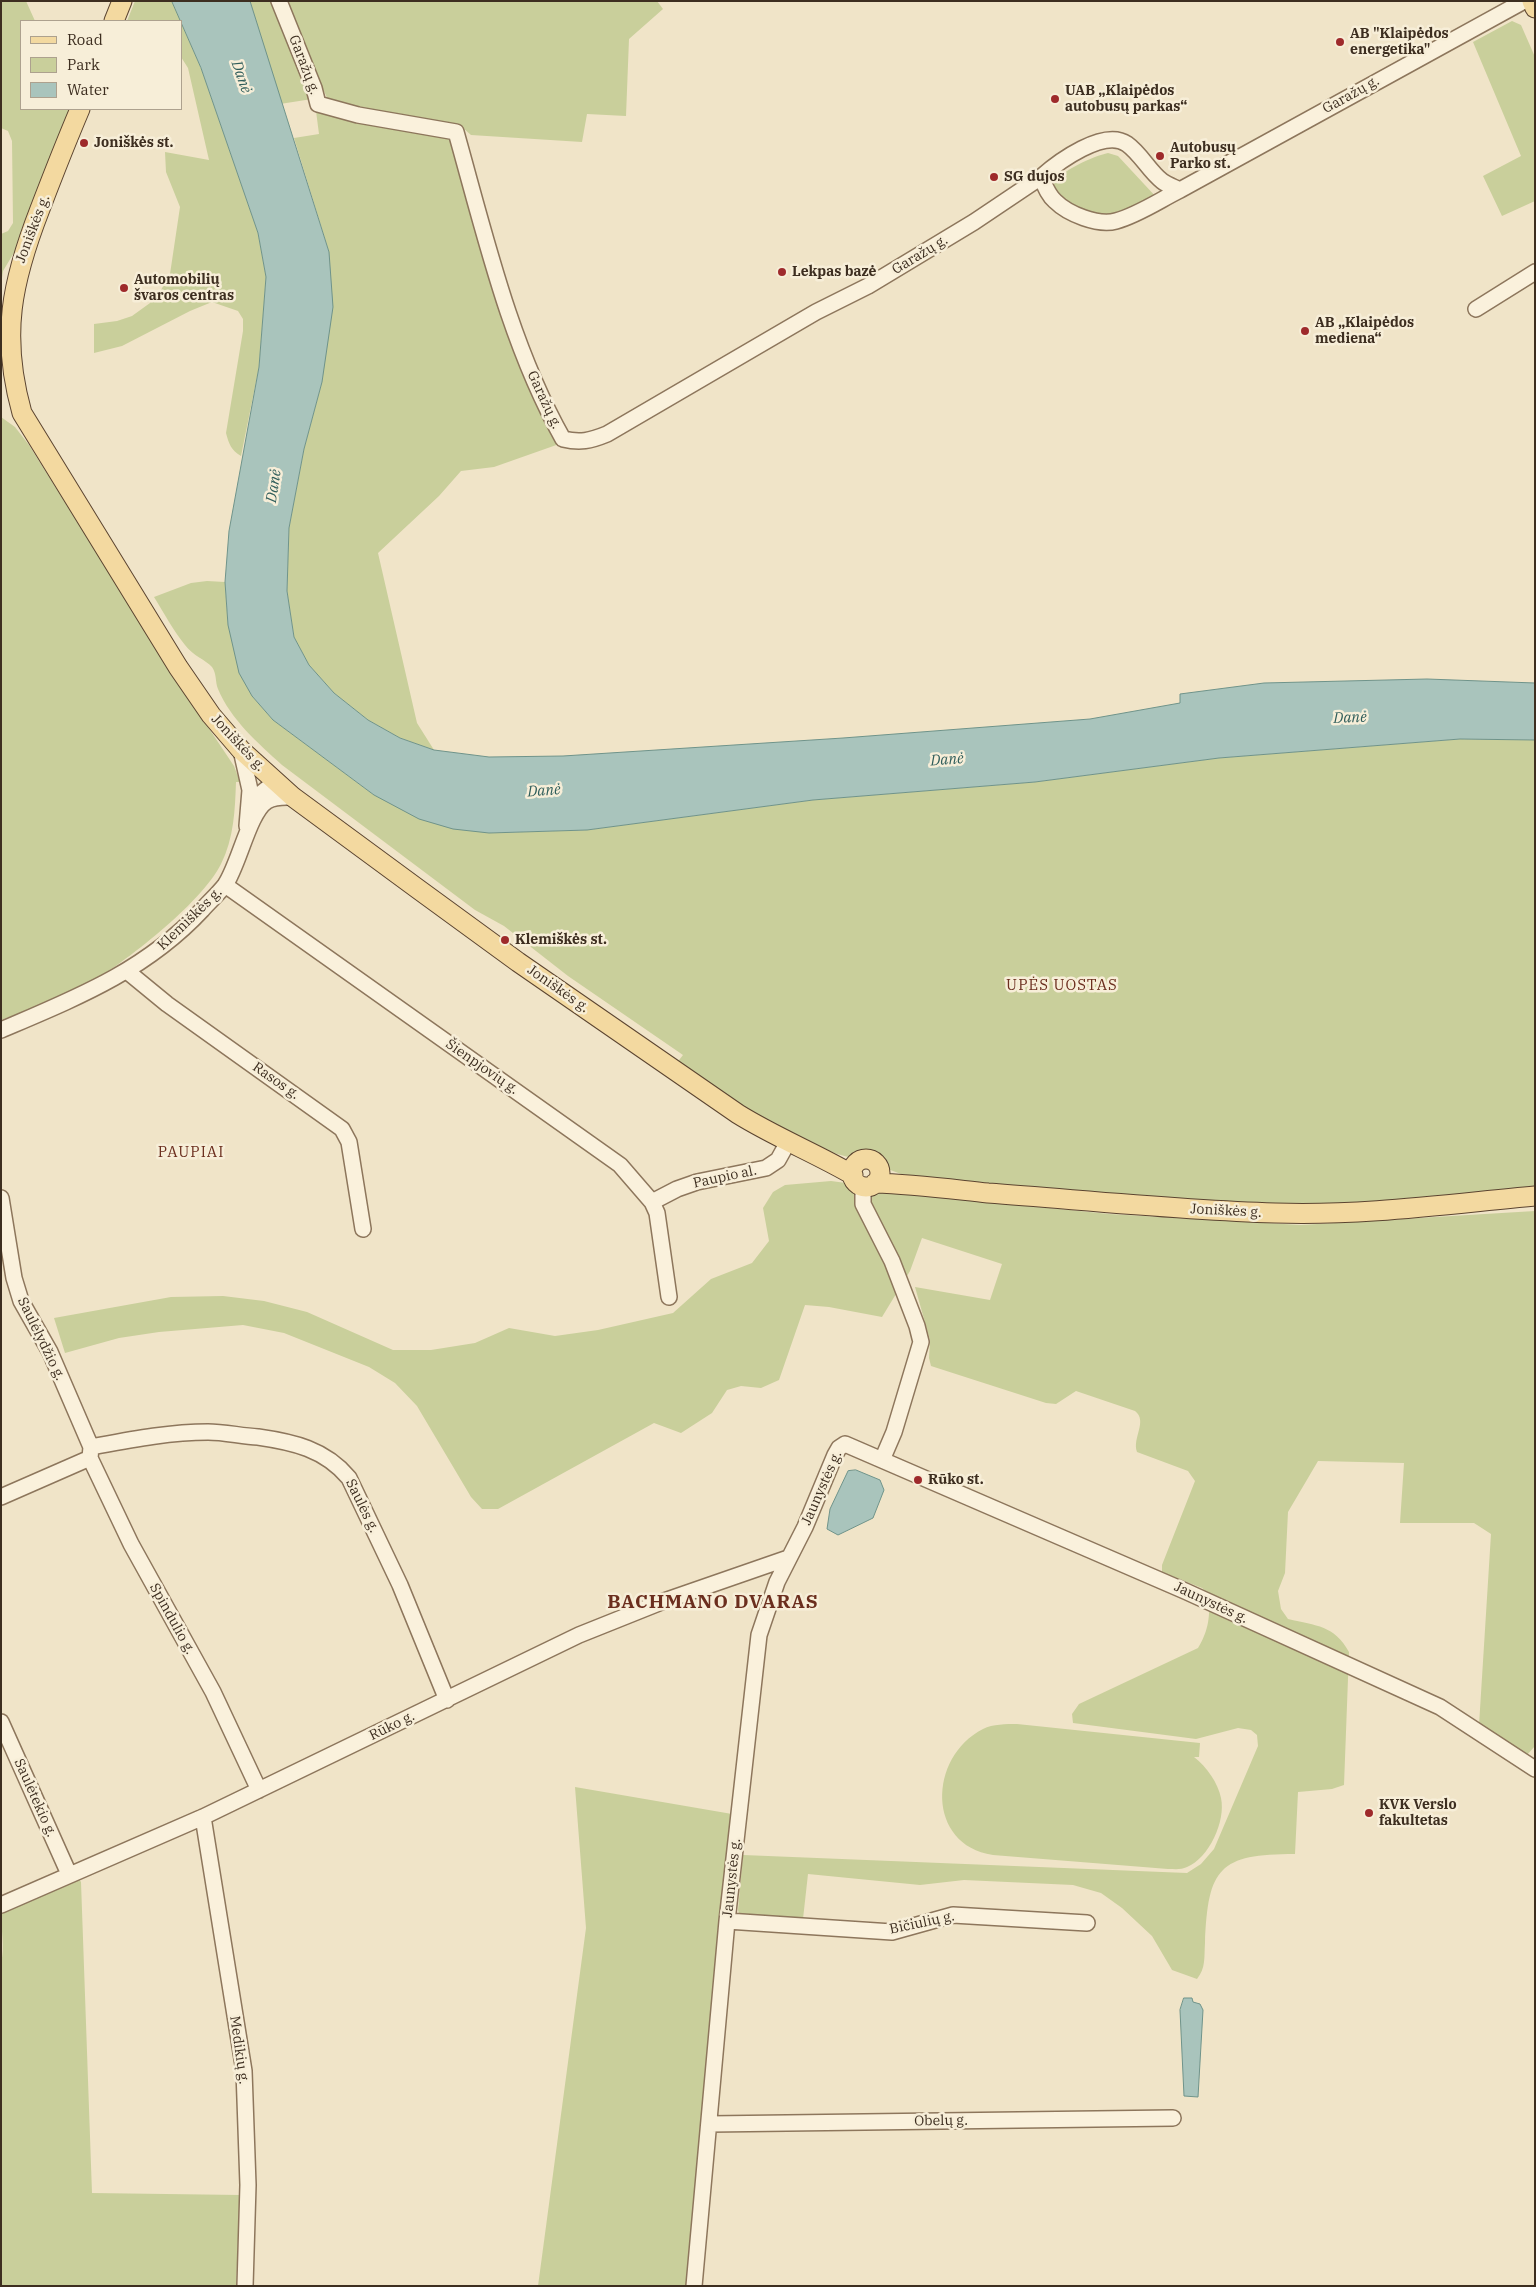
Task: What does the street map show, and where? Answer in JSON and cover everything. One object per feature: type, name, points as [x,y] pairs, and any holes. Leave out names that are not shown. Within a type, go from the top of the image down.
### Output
[{"type":"main road","points":[[114,20],[122,1]]},
{"type":"main road","points":[[1532,1],[1535,8]]},
{"type":"main road","name":"Joniškės g.","points":[[80,110],[12,288],[6,347],[15,395],[22,412],[178,667],[211,715],[241,750],[293,797],[549,983],[738,1114],[788,1142],[866,1175],[979,1192],[1170,1208],[1301,1214],[1363,1212],[1535,1196]]},
{"type":"street","name":"Garažų g.","points":[[278,1],[314,88],[318,104],[358,115],[456,132],[496,276],[528,364],[550,417],[563,439],[579,442],[606,434],[816,312],[868,286],[974,222],[1042,177],[1050,169],[1094,142],[1112,139],[1126,143],[1162,181],[1180,190]]},
{"type":"street","name":"Garažų g.","points":[[1042,177],[1049,194],[1056,202],[1082,217],[1108,223],[1133,214],[1524,1]]},
{"type":"street","points":[[1476,308],[1535,272]]},
{"type":"street","name":"Klemiškės g.","points":[[1,1030],[128,972],[159,950],[188,924],[225,885],[241,852],[250,802],[250,790],[241,750]]},
{"type":"street","name":"Klemiškės g.","points":[[245,838],[275,782]]},
{"type":"street","points":[[250,802],[275,782]]},
{"type":"street","points":[[266,801],[275,797],[293,797]]},
{"type":"street","name":"Šienpjovių g.","points":[[225,885],[620,1164],[652,1202],[657,1213],[669,1297]]},
{"type":"street","name":"Rasos g.","points":[[128,972],[167,1004],[342,1129],[349,1142],[363,1229]]},
{"type":"street","name":"Paupio al.","points":[[652,1202],[677,1189],[697,1182],[766,1168],[778,1160],[788,1142]]},
{"type":"street","points":[[866,1175],[864,1204],[892,1261],[917,1326],[921,1342],[894,1432],[882,1460]]},
{"type":"street","name":"Saulėlydžio g.","points":[[1,1198],[14,1278],[21,1301],[50,1352],[90,1452]]},
{"type":"street","name":"Saulės g.","points":[[1,1497],[90,1452],[155,1436],[210,1432],[298,1444],[332,1460],[349,1478],[400,1585],[447,1700]]},
{"type":"street","name":"Jaunystės g.","points":[[694,2286],[727,1921],[759,1634],[777,1582],[805,1527],[839,1448],[845,1444],[1185,1591],[1440,1707],[1533,1762]]},
{"type":"street","name":"Spindulio g.","points":[[90,1452],[136,1552],[234,1733],[259,1790]]},
{"type":"street","name":"Rūko g.","points":[[1,1905],[203,1817],[579,1635],[664,1601],[788,1558]]},
{"type":"street","name":"Saulėtekio g.","points":[[1,1722],[69,1874]]},
{"type":"street","name":"Medikių g.","points":[[203,1817],[244,2071],[248,2185],[246,2286]]},
{"type":"street","name":"Bičiulių g.","points":[[727,1921],[892,1932],[953,1914],[1087,1923]]},
{"type":"street","name":"Obelų g.","points":[[710,2124],[1173,2118]]},
{"type":"green space","points":[[1,1],[26,1],[35,20],[20,20],[20,110],[71,110],[22,228],[15,251],[3,271],[1,285],[1,234],[8,231],[13,223],[12,141],[8,131],[1,128]]},
{"type":"green space","points":[[135,1],[172,1],[181,20],[127,20]]},
{"type":"green space","points":[[250,1],[275,1],[312,99],[280,104]]},
{"type":"green space","points":[[289,1],[657,1],[663,9],[629,39],[626,116],[587,114],[582,142],[471,135],[463,128],[328,100],[292,20]]},
{"type":"green space","points":[[1512,21],[1521,25],[1535,57],[1535,201],[1502,216],[1483,176],[1521,156],[1473,42]]},
{"type":"green space","points":[[182,24],[201,68],[258,233],[266,277],[259,367],[241,456],[231,446],[226,433],[243,331],[243,319],[238,311],[212,302],[190,311],[122,346],[94,353],[94,324],[117,321],[132,316],[150,303],[161,290],[170,274],[180,207],[166,172],[165,152],[209,160],[188,68],[182,59]]},
{"type":"green space","points":[[316,111],[452,137],[562,443],[494,467],[461,471],[439,496],[378,553],[417,723],[434,750],[400,738],[368,720],[334,693],[309,665],[294,637],[287,591],[289,528],[304,449],[322,382],[329,252],[294,138],[319,134]]},
{"type":"green space","points":[[1108,153],[1118,156],[1157,198],[1112,219],[1074,208],[1054,193],[1053,185],[1062,175],[1094,157]]},
{"type":"green space","points":[[1,417],[15,427],[29,445],[168,667],[234,766],[240,782],[236,782],[231,834],[221,864],[211,880],[180,914],[141,947],[86,986],[56,1000],[1,1020]]},
{"type":"green space","points":[[207,581],[225,582],[228,625],[252,696],[273,720],[374,795],[489,833],[587,830],[813,800],[1035,782],[1219,758],[1460,739],[1535,740],[1535,1186],[1420,1200],[1324,1207],[1267,1206],[936,1180],[901,1174],[885,1168],[880,1158],[861,1155],[852,1158],[788,1135],[676,1064],[683,1055],[568,976],[504,926],[475,910],[282,765],[264,748],[230,711],[218,689],[215,672],[212,667],[185,645],[154,597],[191,583]]},
{"type":"green space","points":[[831,1181],[972,1200],[1109,1214],[1301,1225],[1535,1211],[1535,1746],[1527,1755],[1479,1725],[1491,1534],[1474,1523],[1400,1523],[1404,1463],[1318,1461],[1288,1512],[1285,1573],[1278,1591],[1281,1609],[1288,1619],[1324,1628],[1337,1636],[1349,1652],[1344,1785],[1332,1789],[1298,1792],[1295,1854],[1249,1857],[1234,1862],[1223,1870],[1215,1882],[1210,1897],[1204,1962],[1202,1971],[1197,1979],[1172,1970],[1152,1936],[1122,1908],[1101,1893],[1073,1885],[964,1880],[920,1885],[808,1874],[803,1919],[740,1916],[738,1910],[743,1855],[1187,1873],[1201,1864],[1214,1849],[1258,1746],[1257,1735],[1251,1730],[1238,1728],[1196,1739],[1073,1723],[1072,1714],[1079,1704],[1198,1648],[1202,1641],[1208,1623],[1209,1595],[1202,1588],[1162,1572],[1162,1565],[1195,1481],[1188,1471],[1137,1452],[1136,1441],[1140,1420],[1139,1415],[1135,1411],[1076,1391],[1056,1404],[1046,1403],[931,1366],[929,1358],[930,1340],[915,1287],[990,1300],[1002,1264],[922,1238],[910,1271],[882,1317],[829,1307],[805,1305],[779,1380],[761,1388],[741,1386],[727,1390],[712,1413],[681,1433],[654,1423],[498,1509],[482,1509],[471,1497],[417,1406],[395,1383],[369,1367],[284,1333],[243,1325],[159,1332],[119,1338],[65,1353],[54,1318],[171,1297],[223,1296],[264,1301],[307,1312],[393,1350],[431,1350],[475,1343],[509,1328],[555,1336],[598,1330],[673,1313],[711,1279],[752,1263],[769,1241],[763,1208],[773,1192],[785,1185]]},
{"type":"green space","points":[[1017,1724],[1200,1743],[1199,1757],[1194,1757],[1215,1781],[1220,1792],[1222,1807],[1218,1828],[1209,1847],[1195,1862],[1180,1869],[993,1855],[971,1848],[955,1835],[946,1818],[942,1799],[944,1779],[952,1759],[965,1742],[987,1727]]},
{"type":"green space","points":[[575,1787],[732,1814],[686,2286],[538,2286],[586,1928]]},
{"type":"green space","points":[[79,1879],[81,1882],[92,2193],[240,2195],[236,2286],[1,2286],[1,1963],[3,1945],[1,1913]]},
{"type":"water","name":"Danė","points":[[172,1],[250,1],[329,252],[333,307],[322,382],[304,449],[289,528],[287,591],[294,637],[309,665],[334,693],[368,720],[400,738],[434,750],[489,757],[563,756],[843,738],[1090,719],[1180,703],[1180,694],[1264,683],[1427,679],[1535,683],[1535,740],[1460,739],[1219,758],[1035,782],[813,800],[587,830],[489,833],[453,829],[419,819],[374,795],[273,720],[252,696],[239,673],[228,625],[225,582],[229,531],[259,367],[266,277],[258,233],[201,68],[182,24],[182,20],[180,20]]},
{"type":"water","points":[[856,1470],[880,1480],[884,1490],[873,1518],[838,1535],[827,1529],[830,1509],[848,1471]]},
{"type":"water","points":[[1184,1998],[1192,1998],[1193,2002],[1200,2004],[1203,2010],[1198,2097],[1184,2096],[1180,2010]]},
{"type":"place","name":"AB \"Klaipėdos energetika\"","points":[[1340,42]]},
{"type":"place","name":"UAB „Klaipėdos autobusų parkas“","points":[[1055,99]]},
{"type":"place","name":"Joniškės st.","points":[[84,143]]},
{"type":"place","name":"Autobusų Parko st.","points":[[1160,156]]},
{"type":"place","name":"SG dujos","points":[[994,177]]},
{"type":"place","name":"Lekpas bazė","points":[[782,272]]},
{"type":"place","name":"Automobilių švaros centras","points":[[124,288]]},
{"type":"place","name":"AB „Klaipėdos mediena“","points":[[1305,331]]},
{"type":"place","name":"Klemiškės st.","points":[[505,940]]},
{"type":"place","name":"Rūko st.","points":[[918,1480]]},
{"type":"place","name":"KVK Verslo fakultetas","points":[[1369,1813]]},
{"type":"district","name":"UPĖS UOSTAS","points":[[1062,986]]},
{"type":"district","name":"PAUPIAI","points":[[191,1153]]},
{"type":"district","name":"BACHMANO DVARAS","points":[[713,1603]]}]
